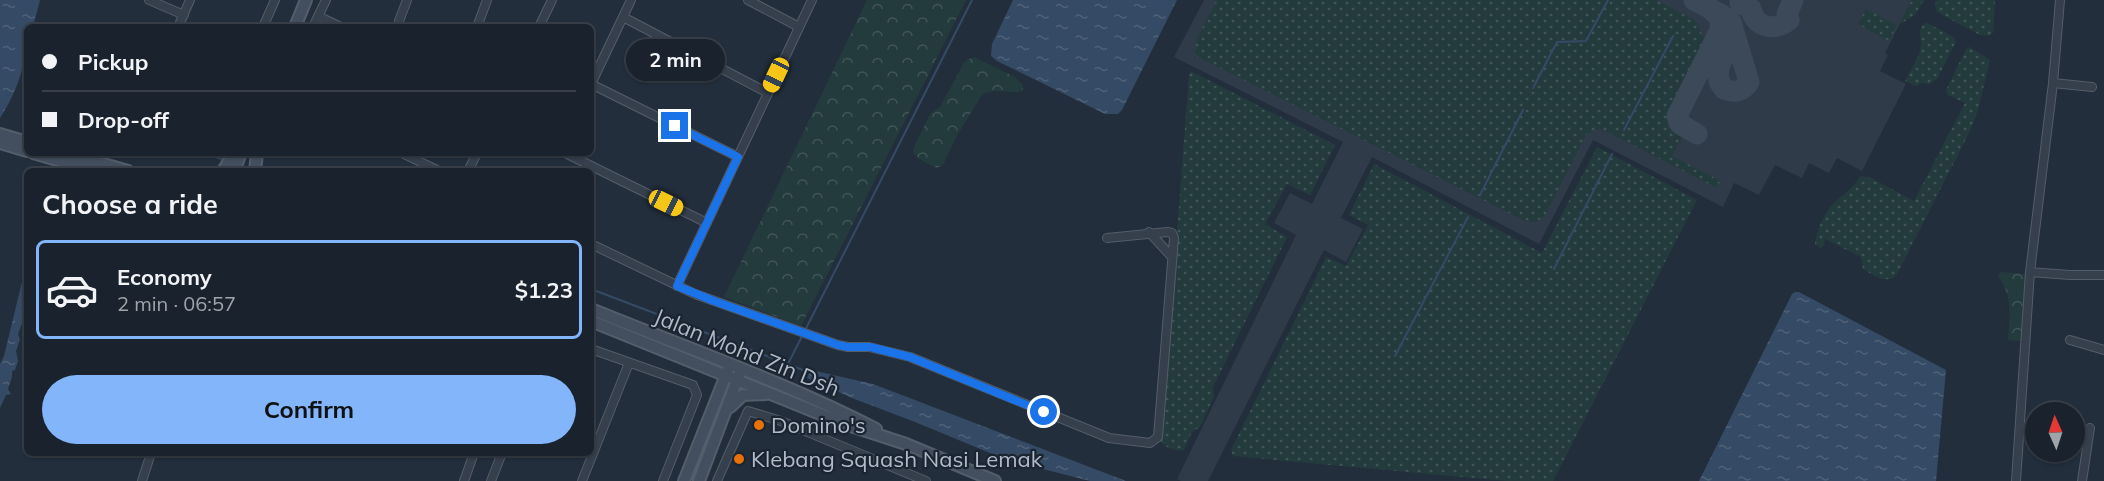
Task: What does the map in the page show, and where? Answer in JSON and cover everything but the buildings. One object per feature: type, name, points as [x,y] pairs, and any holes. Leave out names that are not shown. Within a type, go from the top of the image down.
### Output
[{"type":"main road","points":[[296,24],[306,0]]},
{"type":"main road","points":[[0,134],[24,141]]},
{"type":"main road","points":[[0,143],[24,150]]},
{"type":"main road","points":[[43,156],[85,168]]},
{"type":"main road","points":[[76,156],[118,168]]},
{"type":"main road","name":"Jalan Mohd Zin Dsh","points":[[594,310],[728,370],[737,380],[845,424],[906,444]]},
{"type":"main road","name":"Jalan Mohd Zin Dsh","points":[[594,322],[698,363],[728,370],[742,369],[848,414],[906,444]]},
{"type":"main road","points":[[698,363],[715,383],[716,392],[712,414]]},
{"type":"main road","points":[[699,481],[742,369]]},
{"type":"main road","points":[[684,481],[728,370]]},
{"type":"main road","points":[[726,413],[743,395],[775,395]]},
{"type":"main road","points":[[906,444],[995,481]]},
{"type":"street","points":[[149,0],[184,15]]},
{"type":"street","points":[[180,24],[190,0]]},
{"type":"street","points":[[263,24],[275,0]]},
{"type":"street","points":[[314,24],[326,0]]},
{"type":"street","points":[[399,21],[407,0]]},
{"type":"street","points":[[478,24],[487,0]]},
{"type":"street","points":[[594,78],[631,0]]},
{"type":"street","points":[[748,0],[799,27]]},
{"type":"street","points":[[677,286],[812,0]]},
{"type":"street","points":[[2016,481],[2030,272],[2053,83],[2060,0]]},
{"type":"street","points":[[540,24],[550,1]]},
{"type":"street","points":[[318,16],[335,24]]},
{"type":"street","points":[[623,17],[768,93]]},
{"type":"street","points":[[2053,83],[2092,87]]},
{"type":"street","points":[[594,85],[738,157]]},
{"type":"street","points":[[408,156],[433,168]]},
{"type":"street","points":[[571,156],[707,223]]},
{"type":"street","points":[[594,245],[704,298],[838,345],[870,347],[910,357],[1108,438],[1150,443],[1158,437],[1174,238],[1172,233],[1168,232],[1149,232],[1107,238]]},
{"type":"street","points":[[1149,232],[1172,257]]},
{"type":"street","points":[[2030,272],[2104,275]]},
{"type":"street","points":[[2070,340],[2104,350]]},
{"type":"street","points":[[594,350],[693,385],[697,395],[663,481]]},
{"type":"street","points":[[594,451],[629,363]]},
{"type":"street","points":[[717,481],[748,411],[781,421],[926,481]]},
{"type":"street","points":[[2082,481],[2090,428]]},
{"type":"street","points":[[142,481],[150,456]]},
{"type":"street","points":[[464,481],[473,456]]},
{"type":"street","points":[[491,481],[501,456]]},
{"type":"street","points":[[582,481],[592,456]]},
{"type":"shaded area","points":[[1204,0],[1912,0],[1885,53],[1888,55],[1880,71],[1906,84],[1862,171],[1837,158],[1829,173],[1809,163],[1802,178],[1775,165],[1759,195],[1734,183],[1723,207],[1593,140],[1539,244],[1372,157],[1341,218],[1363,229],[1346,262],[1324,250],[1208,481],[1181,481],[1177,479],[1296,235],[1274,223],[1290,193],[1312,204],[1343,142],[1174,57]]},
{"type":"green space","points":[[867,0],[966,0],[801,326],[724,297]]},
{"type":"green space","points":[[1217,0],[1656,0],[1695,20],[1706,43],[1682,84],[1672,107],[1668,127],[1682,137],[1672,156],[1721,181],[1715,187],[1601,129],[1594,130],[1586,135],[1545,216],[1535,222],[1525,221],[1198,57],[1195,53],[1197,38]]},
{"type":"green space","points":[[1912,0],[1924,0],[1914,16],[1900,24]]},
{"type":"green space","points":[[1937,0],[1995,0],[1993,33],[1988,36],[1980,35],[1937,12],[1935,5]]},
{"type":"green space","points":[[1866,9],[1897,25],[1889,41],[1858,24]]},
{"type":"green space","points":[[1927,23],[1954,37],[1956,42],[1937,79],[1930,84],[1922,83],[1916,86],[1905,81],[1919,55],[1920,30],[1923,24]]},
{"type":"green space","points":[[1970,47],[1990,60],[1978,110],[1970,131],[1896,276],[1883,279],[1875,276],[1863,269],[1861,257],[1825,239],[1824,246],[1820,248],[1815,244],[1824,217],[1833,204],[1851,188],[1860,176],[1871,178],[1914,201],[1965,103],[1948,95],[1946,90],[1966,49]]},
{"type":"green space","points":[[974,57],[1015,77],[1023,85],[1023,90],[1018,92],[992,91],[981,96],[955,139],[943,165],[937,168],[919,159],[913,152],[915,145],[930,114],[940,107],[965,61]]},
{"type":"green space","points":[[1191,71],[1335,145],[1310,195],[1287,184],[1265,224],[1287,237],[1213,387],[1214,397],[1200,427],[1192,432],[1184,450],[1181,450],[1168,447],[1161,442]]},
{"type":"green space","points":[[1597,147],[1697,200],[1553,481],[1507,481],[1233,456],[1231,450],[1326,257],[1346,266],[1368,225],[1349,215],[1374,164],[1542,253]]},
{"type":"green space","points":[[2000,272],[2025,274],[2021,341],[2008,340],[2009,306],[2006,291],[1998,276]]},
{"type":"water","points":[[0,0],[40,0],[34,24],[24,24],[24,58],[21,75],[0,118]]},
{"type":"water","points":[[1013,0],[1177,0],[1122,110],[1118,114],[1105,114],[991,56],[992,44]]},
{"type":"water","points":[[24,273],[24,318],[18,334],[20,339],[16,351],[18,361],[15,370],[12,371],[8,389],[11,394],[6,395],[0,408],[0,364],[4,356]]},
{"type":"water","points":[[1795,292],[1799,292],[1946,370],[1936,481],[1699,481]]},
{"type":"water","points":[[811,370],[873,384],[1126,481],[1090,481],[1007,460],[807,378]]},
{"type":"waterway","points":[[594,290],[788,364],[972,0]]},
{"type":"waterway","points":[[1533,88],[1557,42],[1586,41],[1608,0]]},
{"type":"waterway","points":[[1624,130],[1673,36]]},
{"type":"waterway","points":[[1480,195],[1523,110]]},
{"type":"waterway","points":[[1554,269],[1612,154]]},
{"type":"waterway","points":[[212,156],[221,159]]},
{"type":"waterway","points":[[1395,356],[1468,217]]},
{"type":"waterway","points":[[788,364],[810,373]]},
{"type":"taxiway","points":[[1694,0],[1731,22],[1749,82],[1741,90],[1735,91],[1724,89],[1718,77],[1720,65],[1732,41]]},
{"type":"taxiway","points":[[1740,3],[1751,9],[1761,24],[1772,27],[1789,20],[1787,14],[1793,0]]},
{"type":"taxiway","points":[[1697,134],[1680,124],[1677,116],[1721,28],[1719,17],[1711,9]]},
{"type":"place","name":"Domino's","points":[[759,425]]},
{"type":"place","name":"Klebang Squash Nasi Lemak","points":[[739,459]]},
{"type":"route","points":[[675,126],[738,157],[677,286],[838,345],[870,347],[910,357],[1044,412]]}]
